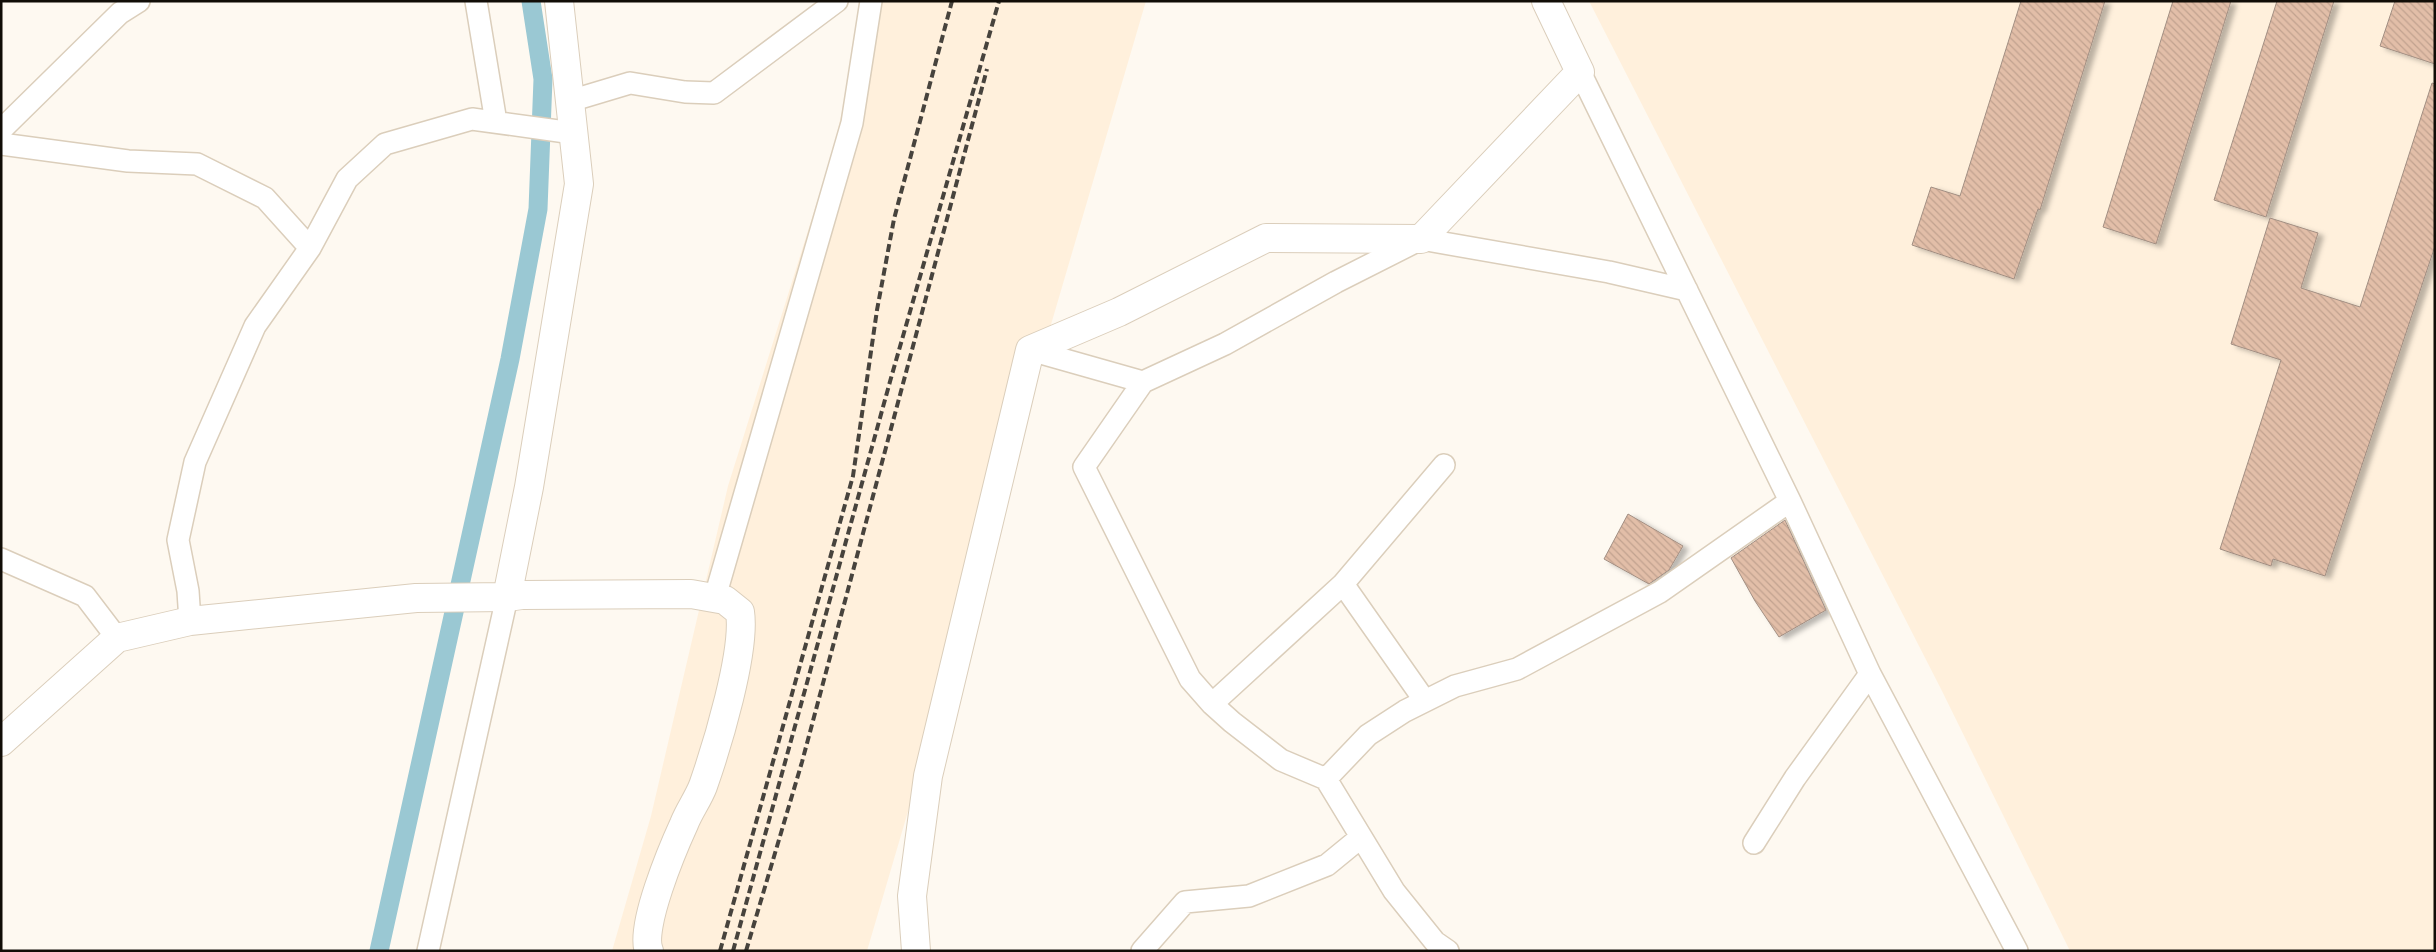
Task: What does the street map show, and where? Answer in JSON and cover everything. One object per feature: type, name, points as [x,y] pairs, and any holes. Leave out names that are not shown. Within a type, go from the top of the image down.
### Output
[{"type":"street","points":[[1,130],[120,13],[139,1]]},
{"type":"street","points":[[476,1],[499,123]]},
{"type":"street","points":[[428,951],[529,487],[579,184],[559,1]]},
{"type":"street","points":[[570,100],[630,83],[685,92],[714,93],[837,1]]},
{"type":"street","points":[[715,597],[852,123],[871,1]]},
{"type":"street","points":[[1546,1],[1790,501],[1870,674],[2017,951]]},
{"type":"street","points":[[1448,951],[1435,942],[1394,891],[1360,838],[1326,779],[1281,760],[1212,704],[1190,679],[1084,467],[1143,382],[1225,344],[1336,282],[1421,239],[1580,72]]},
{"type":"street","points":[[190,621],[188,591],[178,540],[195,462],[255,326],[310,248],[347,179],[385,144],[472,119],[573,133]]},
{"type":"street","points":[[1,144],[128,161],[196,164],[266,198],[310,248]]},
{"type":"street","points":[[1030,350],[1119,312],[1266,238],[1421,239],[1590,268],[1687,290]]},
{"type":"street","points":[[1030,350],[1143,382]]},
{"type":"street","points":[[916,951],[912,896],[928,776],[1030,350]]},
{"type":"street","points":[[1212,704],[1343,584],[1444,465]]},
{"type":"street","points":[[1326,779],[1368,735],[1405,711],[1454,686],[1517,669],[1660,592],[1790,501]]},
{"type":"street","points":[[1,560],[85,596],[117,638]]},
{"type":"street","points":[[1343,584],[1425,701]]},
{"type":"street","points":[[1,742],[117,638],[190,621],[416,598],[681,594],[715,597],[725,600],[740,612],[742,628],[726,707],[702,788],[684,822],[658,888],[646,945],[649,951]]},
{"type":"street","points":[[1754,843],[1795,778],[1870,674]]},
{"type":"street","points":[[1142,951],[1184,902],[1249,896],[1327,865],[1360,838]]},
{"type":"shaded area","points":[[867,1],[1146,1],[867,951],[612,951],[651,816],[728,486],[833,151]]},
{"type":"shaded area","points":[[1589,1],[2435,1],[2435,951],[2070,951],[1941,689]]},
{"type":"building","points":[[2021,1],[2105,1],[2040,210],[2038,209],[2014,279],[1912,245],[1931,187],[1960,196]]},
{"type":"building","points":[[2173,1],[2231,1],[2156,244],[2103,227]]},
{"type":"building","points":[[2277,1],[2334,1],[2266,217],[2214,200]]},
{"type":"building","points":[[2395,1],[2435,1],[2435,64],[2380,46]]},
{"type":"building","points":[[2432,83],[2435,84],[2435,246],[2325,576],[2273,559],[2271,566],[2220,549],[2281,360],[2231,344],[2270,218],[2318,233],[2301,288],[2360,307]]},
{"type":"building","points":[[1628,514],[1683,546],[1669,570],[1649,584],[1604,559]]},
{"type":"building","points":[[1785,520],[1826,610],[1779,637],[1755,601],[1731,558]]},
{"type":"waterway","points":[[379,951],[510,359],[538,209],[543,79],[531,1]]},
{"type":"railway","points":[[720,951],[853,476],[877,310],[894,219],[952,1]]},
{"type":"railway","points":[[733,951],[891,378],[999,1]]},
{"type":"railway","points":[[746,951],[802,762],[987,69]]}]
